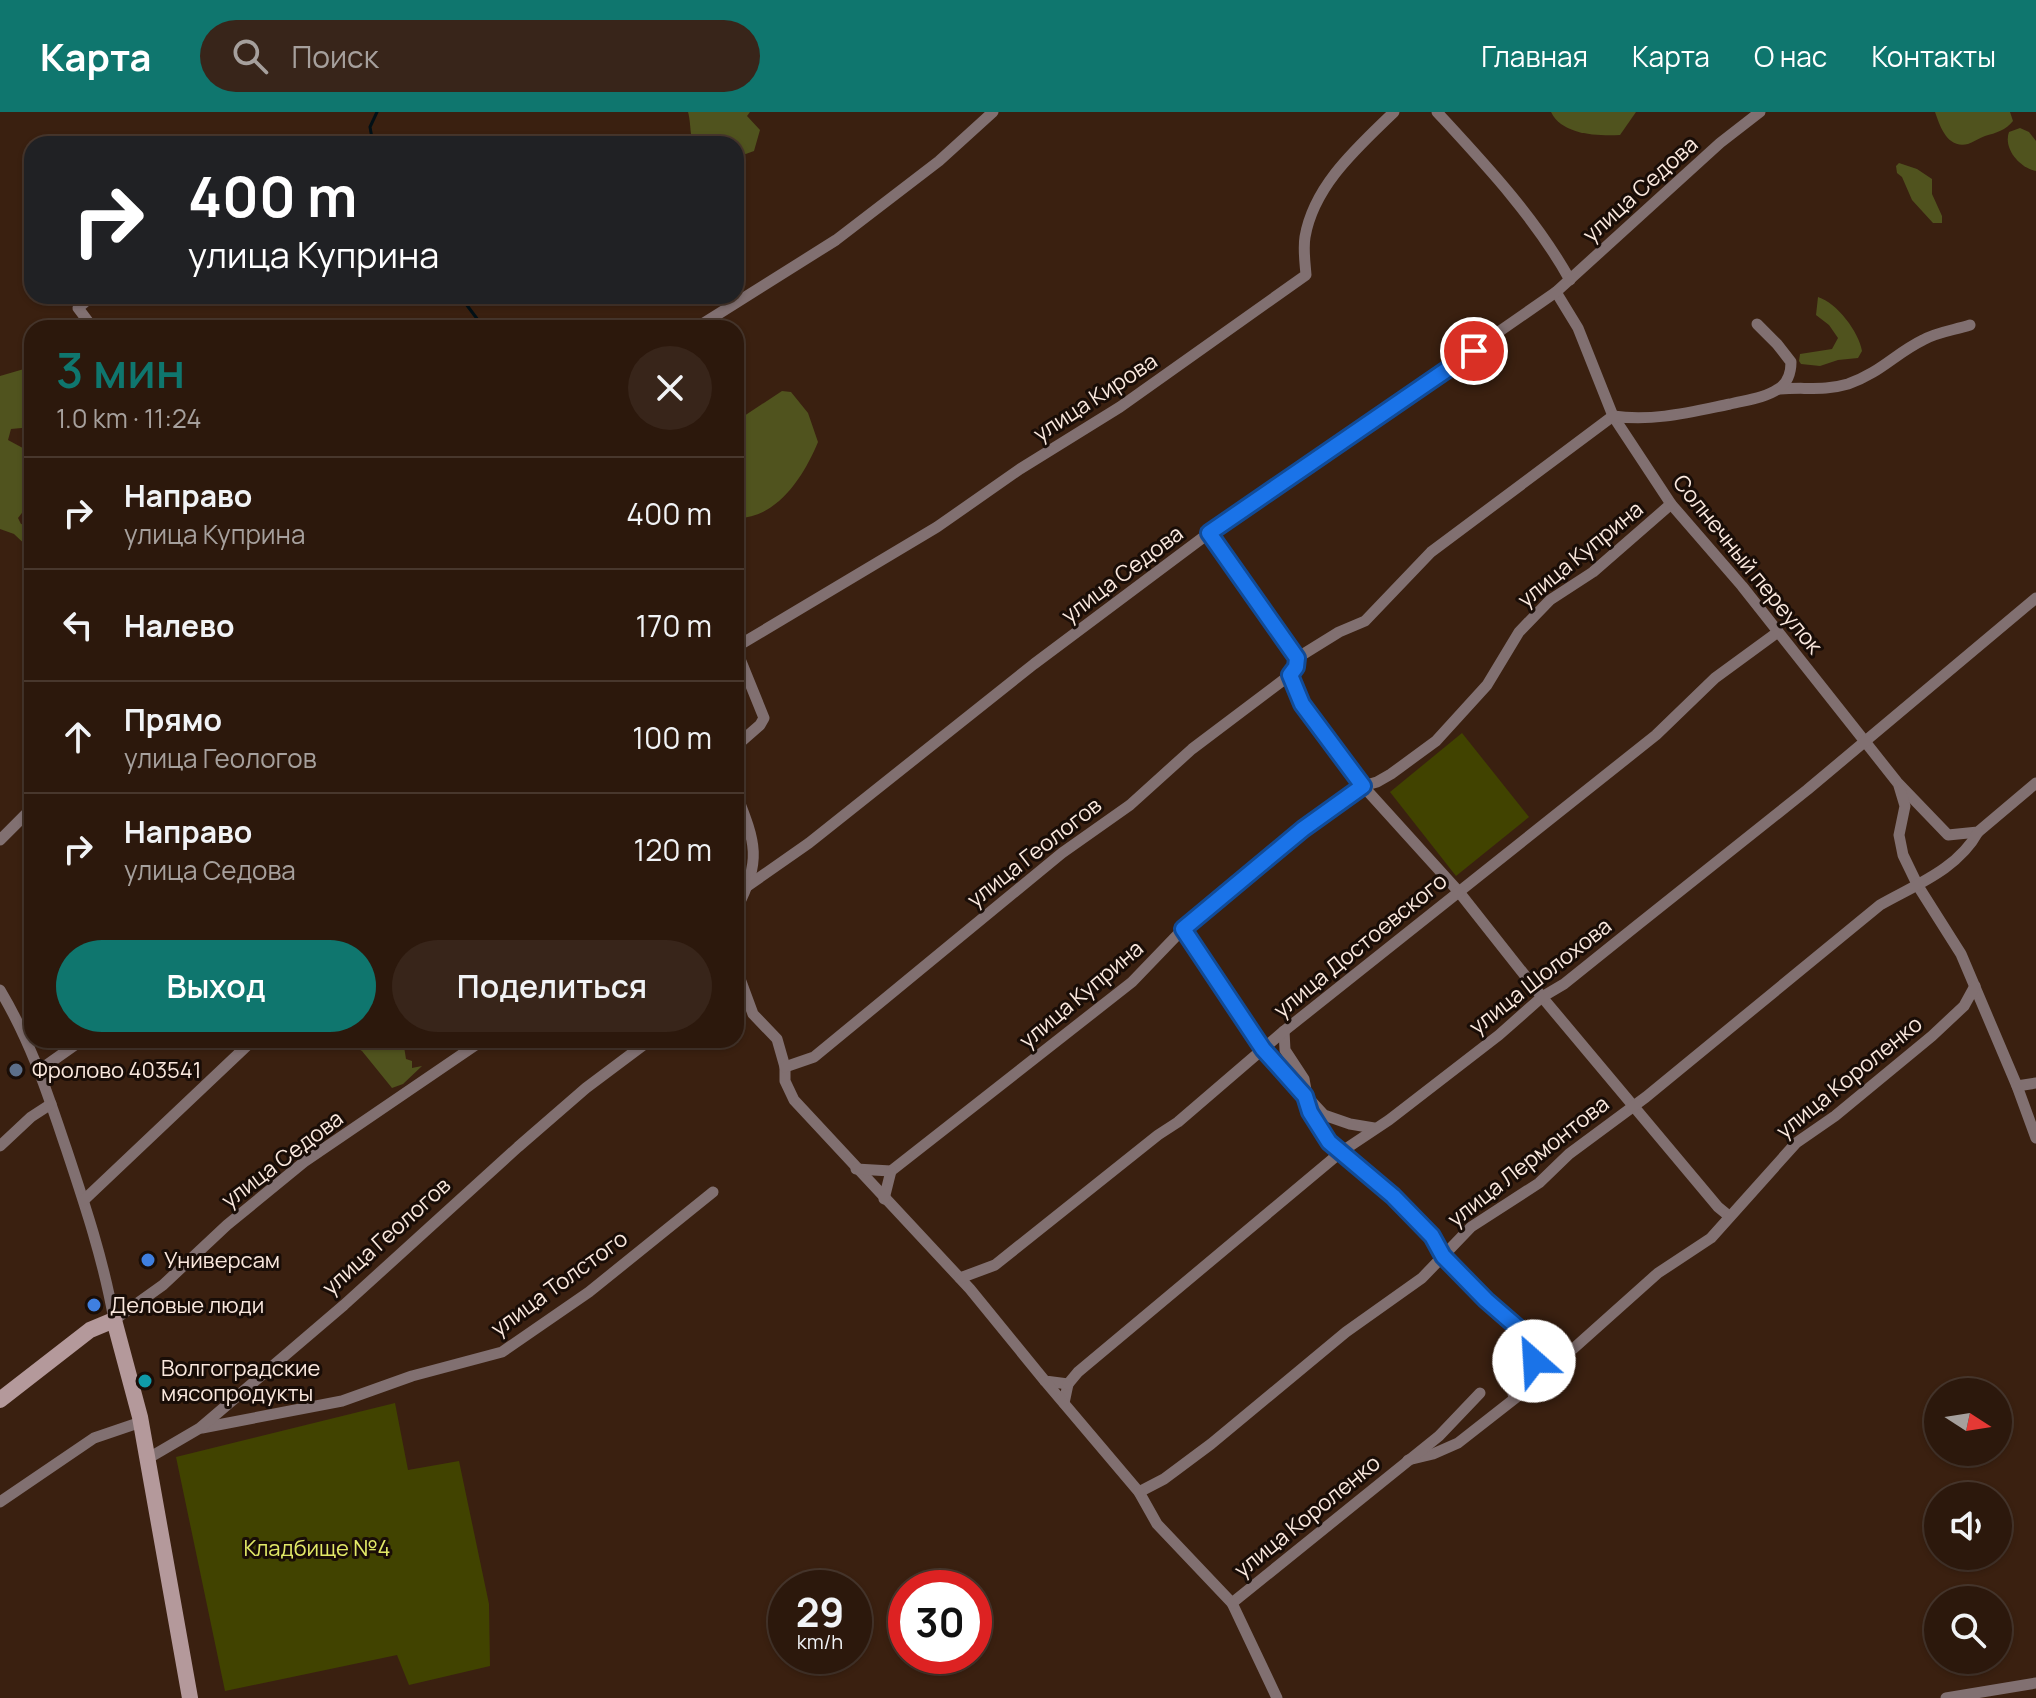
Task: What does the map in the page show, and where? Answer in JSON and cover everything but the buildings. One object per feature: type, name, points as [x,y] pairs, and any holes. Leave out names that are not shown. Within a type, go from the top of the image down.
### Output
[{"type":"street","points":[[744,298],[836,240],[939,161],[993,112]]},
{"type":"street","name":"улица Кирова","points":[[744,643],[937,527],[1020,469],[1120,407],[1306,275],[1305,241],[1309,220],[1325,189],[1345,161],[1394,112]]},
{"type":"street","points":[[1437,112],[1513,197],[1551,246],[1570,280]]},
{"type":"street","name":"улица Седова","points":[[744,889],[809,843],[1034,664],[1209,533],[1556,292],[1720,143],[1760,112]]},
{"type":"street","name":"Солнечный переулок","points":[[1556,292],[1578,328],[1613,416],[1671,504],[1897,782],[1948,835],[1978,832]]},
{"type":"street","points":[[83,304],[78,308],[87,320]]},
{"type":"street","points":[[709,320],[734,304]]},
{"type":"street","points":[[1757,324],[1791,362],[1790,374],[1780,389]]},
{"type":"street","points":[[1297,658],[1339,632],[1365,621],[1431,552],[1613,416],[1634,419],[1694,413],[1762,397],[1780,389],[1800,387],[1812,390],[1846,385],[1888,365],[1924,339],[1970,325]]},
{"type":"street","name":"улица Куприна","points":[[891,1171],[1132,982],[1183,929],[1303,829],[1363,786],[1391,774],[1436,741],[1487,685],[1519,632],[1550,600],[1593,572],[1671,504]]},
{"type":"street","points":[[1209,533],[1297,658],[1296,667],[1290,675],[1302,704],[1363,786],[1459,892],[1632,1106],[1729,1216]]},
{"type":"street","name":"улица Шолохова","points":[[1068,1384],[1078,1372],[1341,1152],[1389,1120],[1499,1035],[1542,997],[1564,984],[1623,937],[2036,598]]},
{"type":"street","name":"улица Достоевского","points":[[960,1278],[995,1265],[1178,1122],[1284,1031],[1656,735],[1715,678],[1778,632]]},
{"type":"street","points":[[744,668],[764,718],[744,739]]},
{"type":"street","name":"улица Геологов","points":[[785,1067],[814,1057],[1062,853],[1130,805],[1192,749],[1290,675]]},
{"type":"street","points":[[1897,782],[1905,806],[1899,835],[1903,855],[1918,886],[1961,954],[2036,1138]]},
{"type":"street","name":"улица Лермонтова","points":[[1139,1492],[1164,1479],[1211,1444],[1346,1332],[1422,1278],[1471,1227],[1539,1183],[1569,1154],[1658,1088],[1880,905],[1918,886],[1961,854],[1978,832],[2036,783]]},
{"type":"street","points":[[3,836],[24,816]]},
{"type":"street","points":[[744,816],[754,845],[749,886],[744,895]]},
{"type":"street","points":[[0,819],[3,836]]},
{"type":"street","points":[[1183,929],[1263,1049],[1305,1096],[1324,1115],[1374,1128]]},
{"type":"street","name":"улица Короленко","points":[[1408,1460],[1458,1443],[1536,1382],[1666,1267],[1711,1238],[1796,1143],[1835,1116],[1932,1036],[1964,1006],[1975,986]]},
{"type":"street","points":[[0,990],[24,1036]]},
{"type":"street","points":[[744,990],[753,1014],[777,1039],[785,1067],[785,1081],[794,1100],[960,1278],[1139,1492],[1157,1524],[1232,1603],[1277,1698]]},
{"type":"street","points":[[1284,1031],[1285,1050],[1304,1079],[1305,1096],[1329,1142],[1402,1206],[1432,1236],[1443,1256],[1525,1334],[1534,1361],[1516,1391],[1493,1415]]},
{"type":"street","points":[[30,1048],[41,1069],[107,1280],[114,1320],[141,1422],[190,1698]]},
{"type":"street","points":[[41,1069],[71,1048]]},
{"type":"street","points":[[84,1200],[245,1048]]},
{"type":"street","name":"улица Седова","points":[[114,1320],[163,1285],[227,1225],[294,1170],[471,1048]]},
{"type":"street","name":"улица Геологов","points":[[147,1459],[200,1428],[344,1305],[552,1117],[640,1048]]},
{"type":"street","points":[[2017,1086],[2036,1083]]},
{"type":"street","points":[[0,1146],[31,1117],[51,1104]]},
{"type":"street","points":[[856,1169],[891,1171],[884,1199]]},
{"type":"street","name":"улица Толстого","points":[[200,1428],[342,1401],[412,1376],[502,1352],[589,1292],[713,1192]]},
{"type":"street","points":[[0,1400],[90,1330],[114,1320]]},
{"type":"street","points":[[1045,1381],[1068,1384],[1064,1403]]},
{"type":"street","name":"улица Короленко","points":[[1232,1603],[1439,1436],[1480,1393]]},
{"type":"street","points":[[0,1502],[94,1438],[141,1422]]},
{"type":"street","points":[[1946,1698],[2036,1683]]},
{"type":"green space","points":[[688,112],[750,112],[747,116],[760,130],[754,151],[744,155],[744,136],[692,136]]},
{"type":"green space","points":[[1551,112],[1636,112],[1620,135],[1611,135],[1572,130],[1556,120]]},
{"type":"green space","points":[[1935,112],[2010,112],[2013,121],[2000,131],[1961,145],[1946,135]]},
{"type":"green space","points":[[2020,128],[2029,132],[2036,141],[2036,171],[2019,162],[2008,145],[2009,132]]},
{"type":"green space","points":[[1899,163],[1917,169],[1932,179],[1932,194],[1942,223],[1933,223],[1912,200],[1902,177],[1897,173]]},
{"type":"green space","points":[[1818,297],[1832,305],[1852,327],[1862,351],[1858,358],[1820,366],[1801,364],[1799,361],[1800,354],[1832,349],[1838,338],[1829,325],[1816,315]]},
{"type":"green space","points":[[24,369],[24,428],[11,429],[8,440],[24,449],[24,510],[18,518],[24,525],[24,543],[14,534],[0,529],[0,376]]},
{"type":"green space","points":[[782,391],[791,392],[808,413],[818,442],[787,493],[764,511],[744,517],[744,416]]},
{"type":"green space","points":[[1462,733],[1529,817],[1456,876],[1390,792]]},
{"type":"green space","points":[[357,1048],[404,1048],[406,1059],[412,1061],[412,1068],[422,1066],[403,1084],[392,1088]]},
{"type":"green space","name":"Кладбище №4","points":[[395,1403],[408,1470],[459,1461],[489,1604],[490,1666],[409,1685],[397,1655],[225,1691],[176,1457]]},
{"type":"waterway","points":[[372,136],[370,127],[377,112]]},
{"type":"waterway","points":[[466,304],[478,320]]},
{"type":"place","name":"Фролово 403541","points":[[16,1070]]},
{"type":"place","name":"Универсам","points":[[148,1260]]},
{"type":"place","name":"Деловые люди","points":[[94,1305]]},
{"type":"place","name":"Волгоградские мясопродукты","points":[[145,1381]]},
{"type":"route","points":[[1474,351],[1209,533],[1297,658],[1296,667],[1290,675],[1294,690],[1363,786],[1303,829],[1183,929],[1263,1049],[1305,1096],[1310,1112],[1329,1142],[1393,1196],[1432,1236],[1443,1256],[1525,1334],[1534,1361]]}]
